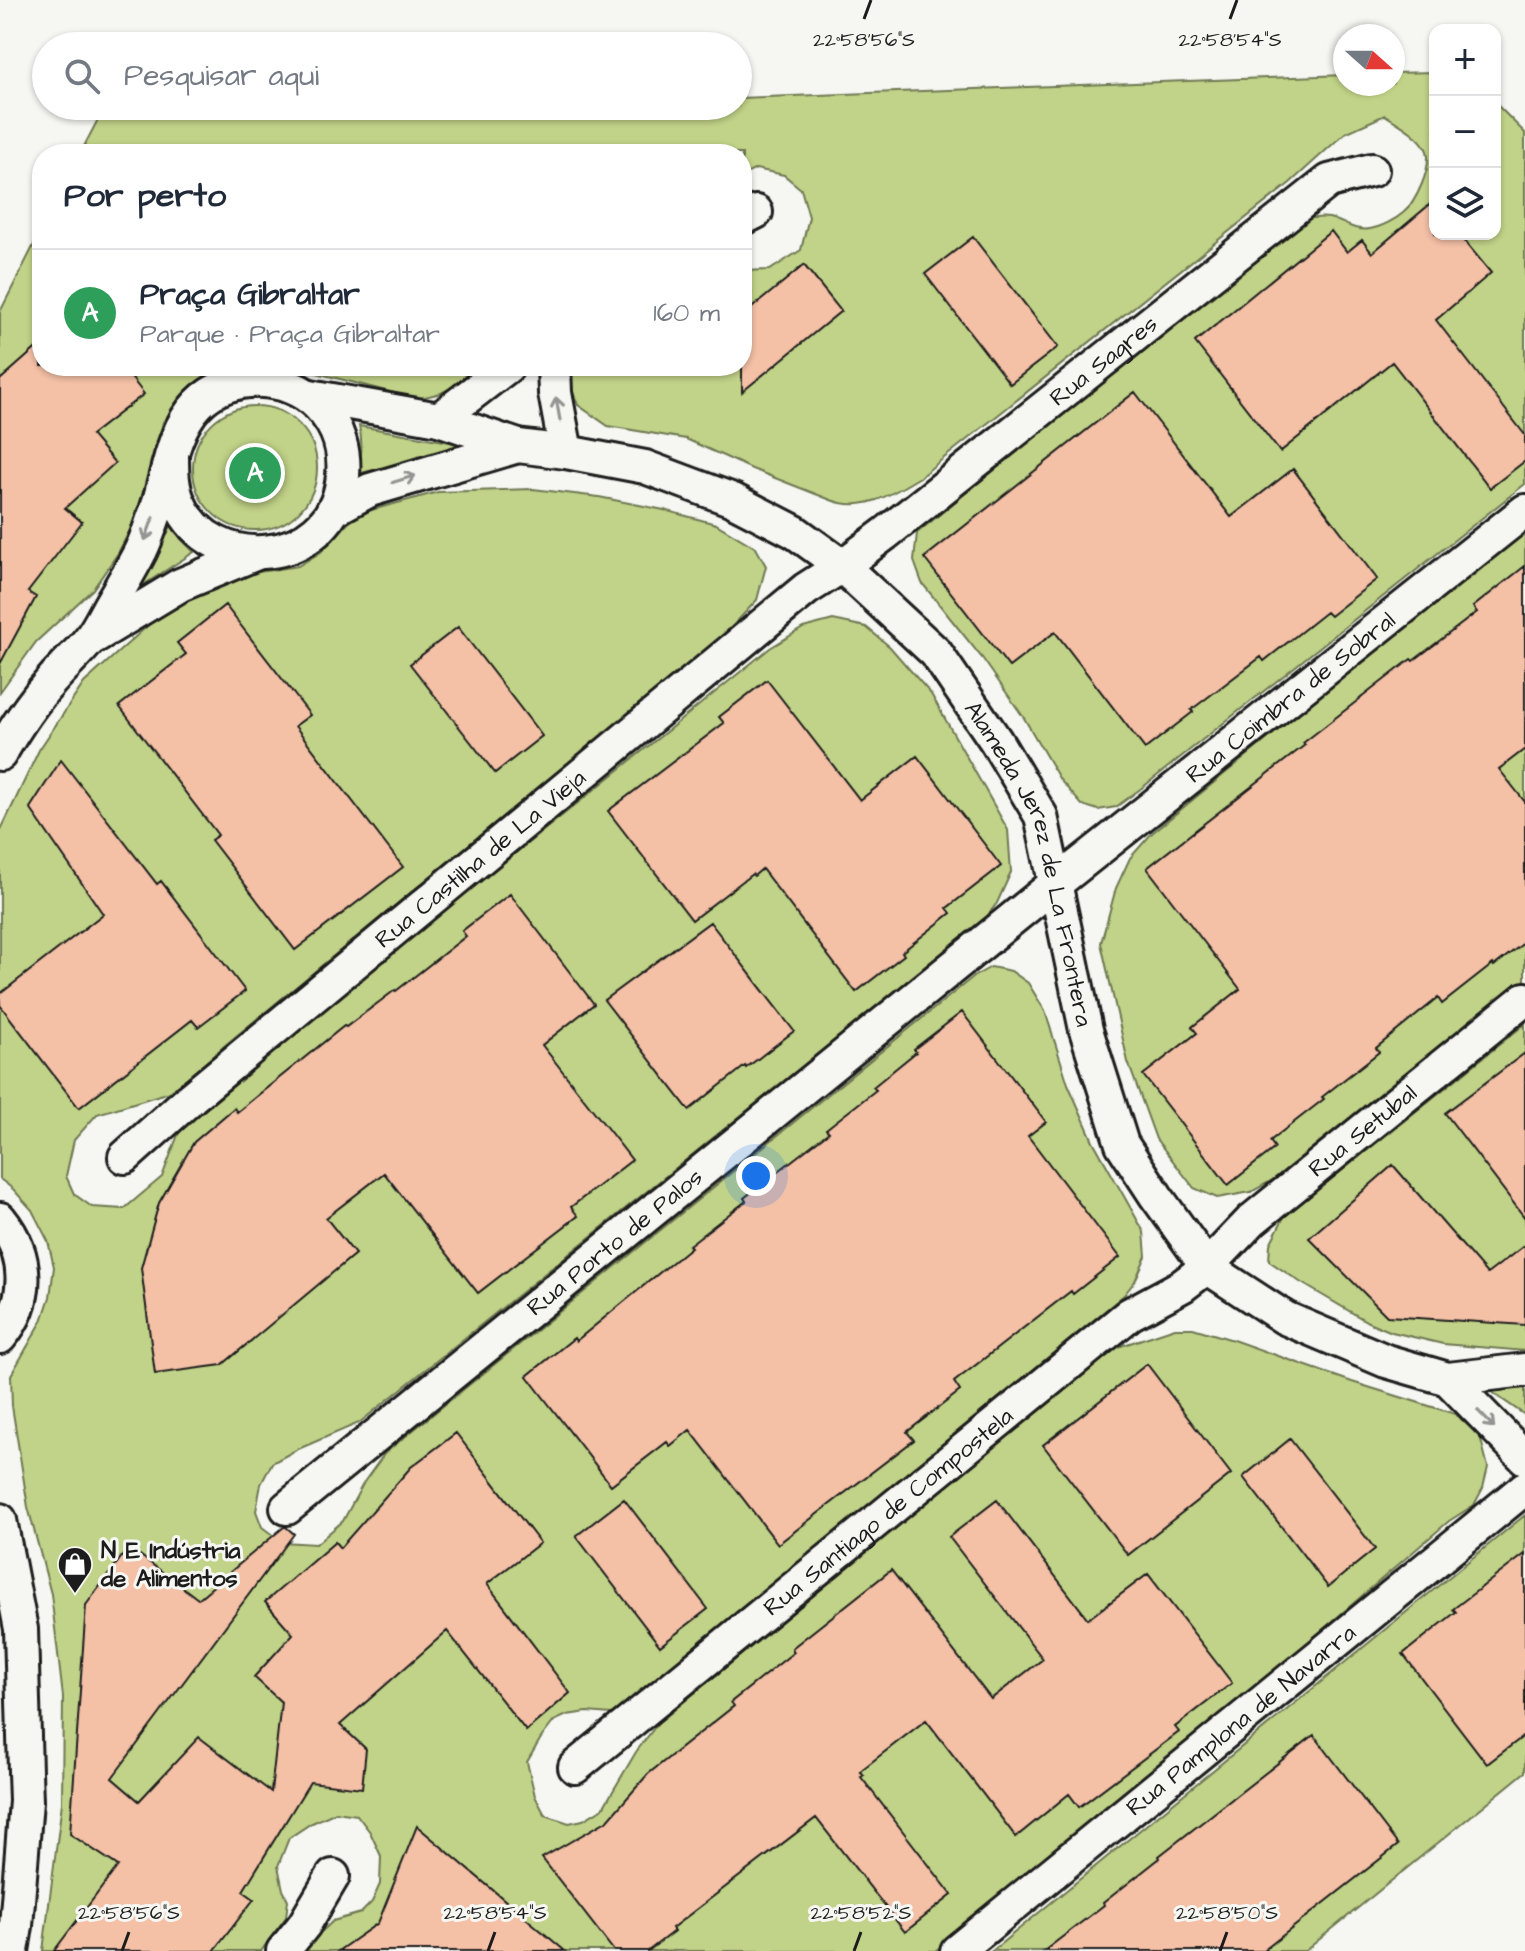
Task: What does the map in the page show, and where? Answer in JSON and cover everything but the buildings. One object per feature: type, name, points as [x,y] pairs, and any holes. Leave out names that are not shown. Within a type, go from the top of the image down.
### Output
[{"type":"street","name":"Rua Sagres","points":[[842,566],[1329,181],[1372,170]]},
{"type":"street","points":[[439,419],[495,376]]},
{"type":"street","points":[[554,376],[566,452]]},
{"type":"street","points":[[0,754],[51,680],[91,638],[142,549],[158,506],[172,455],[181,427],[199,403],[224,386],[253,380],[283,383],[310,396],[327,414],[339,437],[345,461],[342,487],[333,510],[319,528],[301,542],[280,550],[257,553],[233,550],[211,540],[192,524],[179,503],[172,480],[172,455]]},
{"type":"street","name":"Alameda Jerez de La Frontera","points":[[310,396],[439,419],[518,446],[645,467],[733,500],[795,532],[842,566],[936,653],[996,741],[1041,816],[1086,1030],[1122,1144],[1207,1267],[1285,1318],[1386,1361],[1448,1379],[1525,1370]]},
{"type":"street","name":"Alameda Jerez de La Frontera","points":[[333,510],[370,490],[518,446]]},
{"type":"street","name":"Rua Coimbra de Sobral","points":[[1055,884],[1525,511]]},
{"type":"street","points":[[91,638],[180,585],[257,553]]},
{"type":"street","name":"Rua Castilha de La Vieja","points":[[125,1157],[192,1097],[806,589],[842,566]]},
{"type":"street","name":"Rua Porto de Palos","points":[[287,1508],[1055,884]]},
{"type":"street","name":"Rua Setubal","points":[[1207,1267],[1252,1220],[1525,999]]},
{"type":"street","points":[[0,1219],[15,1240],[22,1261],[23,1285],[18,1307],[0,1337]]},
{"type":"street","name":"Rua Santiago de Compostela","points":[[575,1767],[1130,1314],[1182,1286],[1207,1267]]},
{"type":"street","name":"Alameda Jerez de La Frontera","points":[[1448,1379],[1525,1458]]},
{"type":"street","name":"Rua Pamplona de Navarra","points":[[957,1951],[1525,1488]]},
{"type":"street","points":[[0,1520],[21,1629],[26,1786],[12,1951]]},
{"type":"street","points":[[283,1951],[304,1925],[333,1876]]},
{"type":"green space","points":[[1429,72],[1429,240],[1501,240],[1501,109],[1525,133],[1525,484],[1143,787],[1116,807],[1098,810],[1082,805],[1060,780],[1024,718],[983,659],[922,583],[914,561],[917,533],[1298,221],[1325,217],[1364,230],[1383,225],[1403,213],[1422,184],[1428,158],[1420,140],[1402,126],[1385,115],[1345,133],[1290,183],[920,477],[877,500],[855,504],[831,500],[686,439],[608,426],[578,405],[568,379],[569,376],[752,376],[752,271],[770,270],[801,250],[809,217],[801,189],[784,175],[756,169],[752,171],[752,144],[85,144],[98,120],[752,120],[752,97],[1333,75],[1333,96],[1405,96],[1405,73]]},
{"type":"green space","points":[[32,249],[32,376],[209,376],[191,386],[163,422],[144,503],[118,553],[93,589],[36,642],[0,692],[0,312]]},
{"type":"green space","points":[[328,376],[473,376],[441,393],[417,399]]},
{"type":"green space","points":[[255,406],[279,411],[299,424],[312,444],[317,468],[312,492],[299,512],[279,525],[255,530],[231,525],[211,512],[198,492],[193,468],[198,444],[211,424],[231,411]]},
{"type":"green space","points":[[359,426],[472,446],[357,474],[361,450]]},
{"type":"green space","points":[[533,489],[599,497],[716,524],[756,548],[766,566],[757,600],[723,636],[224,1046],[176,1090],[97,1114],[74,1140],[66,1176],[74,1194],[92,1207],[124,1209],[162,1177],[181,1127],[197,1110],[770,648],[803,628],[833,620],[866,627],[890,647],[931,694],[1008,830],[1011,872],[997,903],[974,933],[928,965],[359,1423],[272,1463],[261,1484],[256,1511],[262,1527],[282,1542],[316,1544],[343,1521],[364,1482],[385,1453],[973,977],[991,967],[1011,971],[1028,983],[1045,1011],[1068,1084],[1093,1141],[1144,1232],[1146,1256],[1135,1281],[1124,1295],[645,1689],[631,1706],[611,1714],[587,1712],[554,1721],[527,1762],[535,1796],[545,1815],[569,1823],[583,1820],[603,1808],[636,1752],[658,1723],[1115,1348],[1175,1328],[1193,1328],[1455,1414],[1480,1436],[1488,1467],[1483,1488],[1474,1505],[1449,1521],[1220,1718],[935,1951],[301,1951],[333,1921],[361,1913],[372,1902],[380,1884],[381,1856],[370,1832],[357,1815],[336,1812],[289,1838],[278,1866],[288,1900],[286,1917],[261,1951],[43,1951],[62,1803],[63,1697],[51,1594],[28,1507],[12,1406],[11,1375],[42,1321],[50,1297],[54,1267],[48,1241],[32,1210],[0,1179],[0,832],[39,750],[84,683],[164,611],[209,587],[252,573],[298,566],[321,552],[357,514],[438,492]]},
{"type":"green space","points":[[174,521],[180,538],[194,552],[137,589]]},
{"type":"green space","points":[[1525,529],[1525,981],[1294,1168],[1251,1192],[1217,1198],[1194,1188],[1156,1139],[1128,1062],[1101,943],[1116,888],[1130,858],[1152,833]]},
{"type":"green space","points":[[1525,1024],[1525,1351],[1443,1344],[1392,1332],[1368,1322],[1269,1261],[1270,1244],[1284,1217]]},
{"type":"green space","points":[[1480,1384],[1525,1388],[1525,1415]]},
{"type":"green space","points":[[1525,1515],[1525,1772],[1305,1951],[992,1951]]},
{"type":"place","name":"Praça Gibraltar","points":[[255,473]]},
{"type":"place","name":"N E Indústria de Alimentos","points":[[75,1595]]}]
